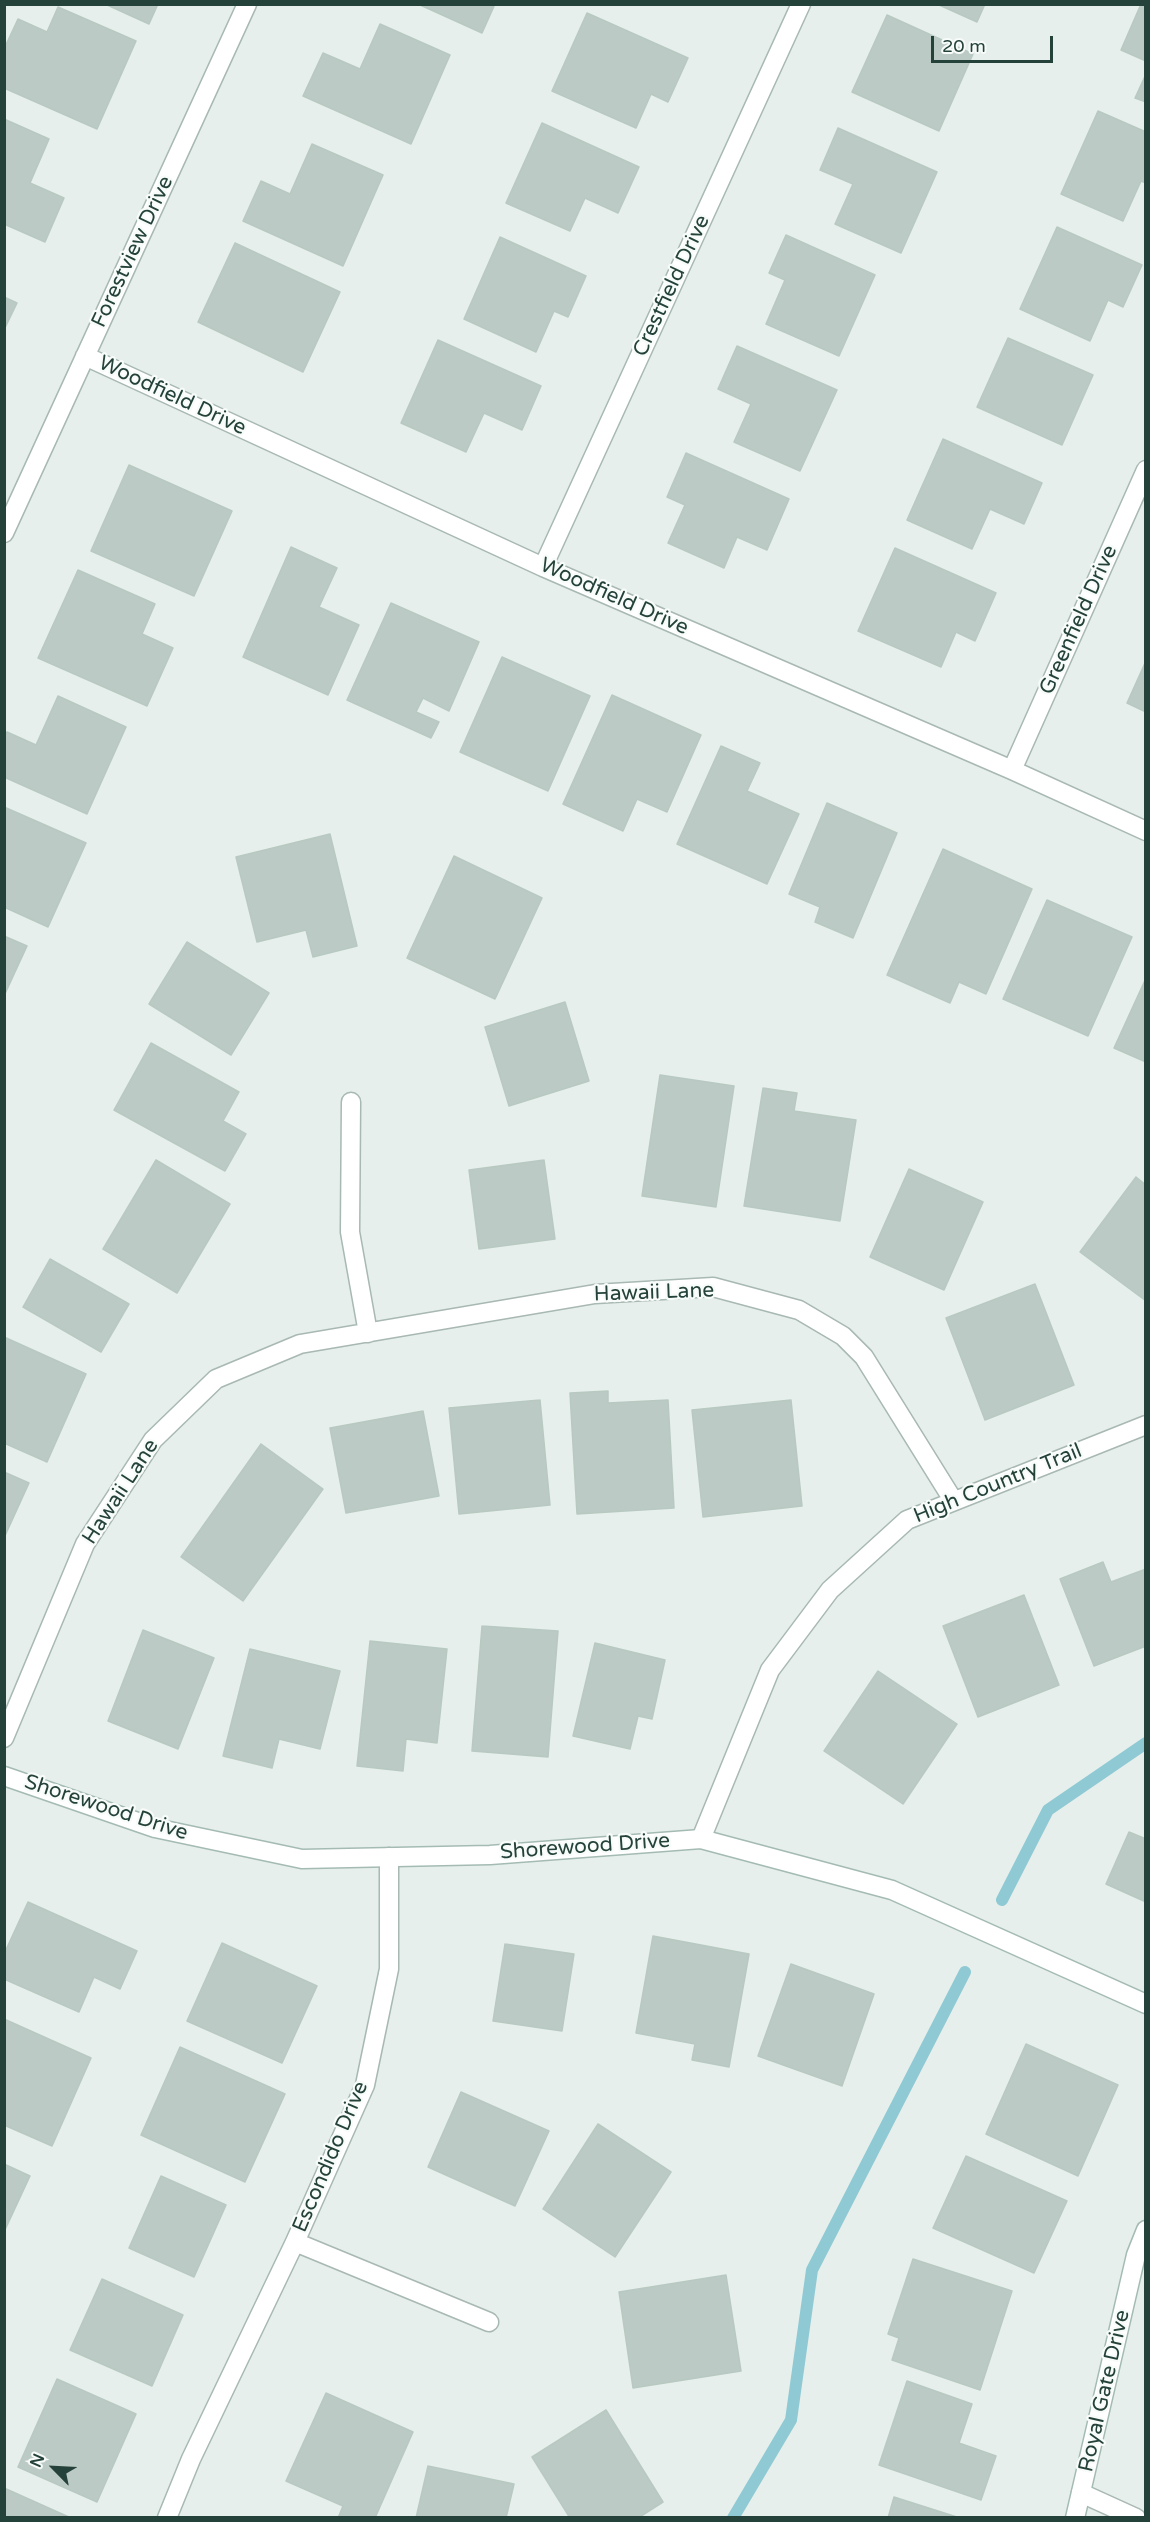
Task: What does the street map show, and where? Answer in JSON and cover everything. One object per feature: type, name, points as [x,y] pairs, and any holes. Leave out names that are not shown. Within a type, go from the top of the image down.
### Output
[{"type":"street","name":"Forestview Drive","points":[[4,533],[248,4]]},
{"type":"street","name":"Crestfield Drive","points":[[543,567],[801,4]]},
{"type":"street","name":"Woodfield Drive","points":[[85,356],[543,567],[1012,770],[1146,831]]},
{"type":"street","name":"Greenfield Drive","points":[[1012,770],[1146,470]]},
{"type":"street","points":[[351,1102],[350,1232],[368,1333]]},
{"type":"street","name":"Hawaii Lane","points":[[4,1738],[85,1544],[153,1440],[216,1379],[300,1344],[594,1294],[713,1287],[799,1310],[843,1336],[864,1357],[954,1500]]},
{"type":"street","name":"High Country Trail","points":[[701,1839],[770,1670],[830,1590],[907,1520],[1146,1425]]},
{"type":"street","name":"Shorewood Drive","points":[[4,1776],[155,1828],[302,1859],[490,1854],[701,1839],[892,1890],[1146,2004]]},
{"type":"street","name":"Escondido Drive","points":[[167,2517],[191,2458],[295,2242],[365,2085],[389,1969],[389,1857]]},
{"type":"street","name":"Royal Gate Drive","points":[[1075,2517],[1136,2255],[1146,2230]]},
{"type":"street","name":"Escondido Drive","points":[[295,2242],[489,2322]]},
{"type":"street","points":[[1081,2493],[1136,2517]]},
{"type":"building","points":[[105,4],[158,4],[149,24]]},
{"type":"building","points":[[418,4],[495,4],[482,33]]},
{"type":"building","points":[[937,4],[985,4],[977,22]]},
{"type":"building","points":[[1141,4],[1146,4],[1146,61],[1121,50]]},
{"type":"building","points":[[58,7],[136,41],[97,129],[4,88],[4,49],[18,19],[47,32]]},
{"type":"building","points":[[587,13],[688,58],[668,102],[651,94],[636,128],[552,91]]},
{"type":"building","points":[[887,15],[973,54],[939,131],[852,92]]},
{"type":"building","points":[[380,24],[450,55],[411,144],[303,96],[323,53],[360,69]]},
{"type":"building","points":[[1146,74],[1146,102],[1135,98]]},
{"type":"building","points":[[1098,111],[1146,132],[1146,183],[1141,181],[1123,221],[1061,194]]},
{"type":"building","points":[[4,119],[49,139],[30,183],[64,198],[45,242],[4,224]]},
{"type":"building","points":[[542,123],[639,167],[618,213],[585,198],[570,231],[506,203]]},
{"type":"building","points":[[838,128],[937,172],[901,253],[835,224],[853,184],[820,170]]},
{"type":"building","points":[[312,144],[383,175],[343,266],[243,221],[261,181],[290,194]]},
{"type":"building","points":[[1057,227],[1142,265],[1123,307],[1108,300],[1090,341],[1020,309]]},
{"type":"building","points":[[786,235],[875,275],[839,356],[766,324],[785,280],[769,273]]},
{"type":"building","points":[[500,237],[586,276],[568,317],[554,311],[536,352],[464,319]]},
{"type":"building","points":[[235,243],[340,292],[303,372],[198,322]]},
{"type":"building","points":[[4,297],[17,303],[4,330]]},
{"type":"building","points":[[1008,338],[1093,375],[1062,445],[977,407]]},
{"type":"building","points":[[438,340],[541,386],[522,430],[484,413],[466,452],[401,423]]},
{"type":"building","points":[[737,346],[837,390],[800,471],[734,442],[751,404],[718,389]]},
{"type":"building","points":[[943,439],[1042,483],[1024,524],[990,509],[972,549],[907,520]]},
{"type":"building","points":[[686,453],[789,499],[767,550],[737,537],[724,568],[668,543],[685,505],[667,497]]},
{"type":"building","points":[[129,465],[232,511],[194,596],[91,551]]},
{"type":"building","points":[[291,547],[337,568],[319,607],[359,625],[328,695],[243,657]]},
{"type":"building","points":[[895,548],[996,593],[975,641],[956,632],[941,667],[858,631]]},
{"type":"building","points":[[78,570],[155,604],[142,634],[173,648],[147,706],[38,658]]},
{"type":"building","points":[[391,603],[479,642],[449,711],[423,698],[416,712],[439,722],[431,738],[347,700]]},
{"type":"building","points":[[502,657],[590,696],[548,791],[460,752]]},
{"type":"building","points":[[1146,663],[1146,712],[1127,703]]},
{"type":"building","points":[[612,695],[701,735],[667,812],[637,799],[623,831],[563,804]]},
{"type":"building","points":[[58,696],[126,727],[87,814],[4,777],[4,737],[7,732],[36,745]]},
{"type":"building","points":[[721,746],[760,763],[747,791],[799,814],[767,884],[677,844]]},
{"type":"building","points":[[827,803],[897,833],[853,938],[815,922],[820,907],[789,894]]},
{"type":"building","points":[[4,807],[86,843],[48,927],[4,907]]},
{"type":"building","points":[[330,834],[357,946],[313,957],[306,930],[257,942],[236,857]]},
{"type":"building","points":[[943,849],[1032,889],[986,994],[959,982],[950,1003],[887,975]]},
{"type":"building","points":[[454,856],[542,898],[495,999],[407,958]]},
{"type":"building","points":[[1047,900],[1132,937],[1088,1036],[1003,999]]},
{"type":"building","points":[[4,936],[27,946],[4,996]]},
{"type":"building","points":[[187,942],[269,993],[231,1055],[149,1004]]},
{"type":"building","points":[[1146,978],[1146,1062],[1114,1048]]},
{"type":"building","points":[[565,1002],[589,1081],[509,1106],[485,1027]]},
{"type":"building","points":[[151,1043],[239,1092],[223,1121],[246,1134],[225,1171],[114,1110]]},
{"type":"building","points":[[660,1075],[734,1086],[716,1207],[642,1196]]},
{"type":"building","points":[[763,1088],[797,1093],[794,1111],[856,1120],[840,1221],[744,1206]]},
{"type":"building","points":[[156,1160],[230,1204],[177,1293],[103,1249]]},
{"type":"building","points":[[544,1160],[555,1239],[479,1249],[469,1170]]},
{"type":"building","points":[[909,1169],[983,1202],[944,1290],[870,1257]]},
{"type":"building","points":[[1136,1177],[1146,1185],[1146,1301],[1080,1252]]},
{"type":"building","points":[[50,1259],[129,1304],[101,1352],[23,1307]]},
{"type":"building","points":[[1035,1284],[1074,1385],[985,1420],[946,1318]]},
{"type":"building","points":[[4,1337],[86,1374],[47,1462],[4,1443]]},
{"type":"building","points":[[608,1391],[608,1403],[668,1400],[674,1508],[577,1514],[570,1393]]},
{"type":"building","points":[[540,1400],[550,1505],[459,1514],[449,1408]]},
{"type":"building","points":[[791,1400],[802,1506],[703,1517],[692,1410]]},
{"type":"building","points":[[423,1411],[439,1496],[346,1513],[330,1428]]},
{"type":"building","points":[[261,1444],[323,1489],[243,1601],[181,1557]]},
{"type":"building","points":[[4,1472],[29,1483],[4,1538]]},
{"type":"building","points":[[1103,1562],[1111,1582],[1146,1569],[1146,1646],[1094,1666],[1060,1579]]},
{"type":"building","points":[[1024,1595],[1059,1685],[978,1717],[943,1626]]},
{"type":"building","points":[[482,1626],[558,1631],[548,1757],[472,1751]]},
{"type":"building","points":[[143,1630],[214,1658],[178,1749],[108,1721]]},
{"type":"building","points":[[370,1641],[447,1649],[437,1743],[406,1739],[403,1771],[357,1766]]},
{"type":"building","points":[[595,1643],[665,1660],[652,1719],[638,1716],[630,1749],[573,1736]]},
{"type":"building","points":[[250,1649],[340,1671],[320,1749],[279,1739],[272,1768],[223,1756]]},
{"type":"building","points":[[878,1671],[957,1724],[903,1804],[824,1751]]},
{"type":"building","points":[[1129,1832],[1146,1839],[1146,1902],[1106,1884]]},
{"type":"building","points":[[28,1902],[137,1951],[120,1989],[94,1977],[79,2012],[4,1979],[4,1954]]},
{"type":"building","points":[[653,1936],[749,1954],[729,2067],[692,2060],[695,2044],[636,2033]]},
{"type":"building","points":[[222,1943],[317,1986],[282,2063],[187,2021]]},
{"type":"building","points":[[505,1944],[574,1954],[562,2031],[493,2021]]},
{"type":"building","points":[[791,1964],[874,1994],[842,2086],[758,2056]]},
{"type":"building","points":[[4,2019],[91,2058],[52,2146],[4,2125]]},
{"type":"building","points":[[1026,2044],[1118,2085],[1078,2176],[986,2134]]},
{"type":"building","points":[[180,2047],[285,2094],[245,2182],[141,2135]]},
{"type":"building","points":[[461,2092],[549,2131],[515,2206],[428,2167]]},
{"type":"building","points":[[598,2124],[671,2172],[615,2257],[543,2209]]},
{"type":"building","points":[[966,2156],[1067,2201],[1034,2273],[933,2228]]},
{"type":"building","points":[[4,2164],[30,2176],[4,2232]]},
{"type":"building","points":[[161,2176],[226,2205],[194,2277],[129,2248]]},
{"type":"building","points":[[913,2259],[1012,2291],[980,2390],[892,2360],[899,2338],[888,2334]]},
{"type":"building","points":[[726,2275],[741,2371],[633,2388],[619,2292]]},
{"type":"building","points":[[102,2279],[183,2315],[152,2386],[70,2350]]},
{"type":"building","points":[[57,2379],[136,2414],[97,2502],[18,2467]]},
{"type":"building","points":[[907,2381],[972,2404],[959,2443],[996,2456],[981,2500],[879,2465]]},
{"type":"building","points":[[326,2393],[413,2432],[375,2518],[338,2518],[343,2506],[286,2481]]},
{"type":"building","points":[[606,2410],[663,2502],[638,2518],[570,2518],[532,2457]]},
{"type":"building","points":[[428,2466],[514,2484],[506,2518],[416,2518]]},
{"type":"building","points":[[4,2488],[71,2518],[4,2518]]},
{"type":"building","points":[[894,2497],[960,2518],[888,2518]]},
{"type":"waterway","points":[[1002,1900],[1048,1810],[1146,1743]]},
{"type":"waterway","points":[[733,2518],[791,2420],[812,2270],[965,1972]]}]
